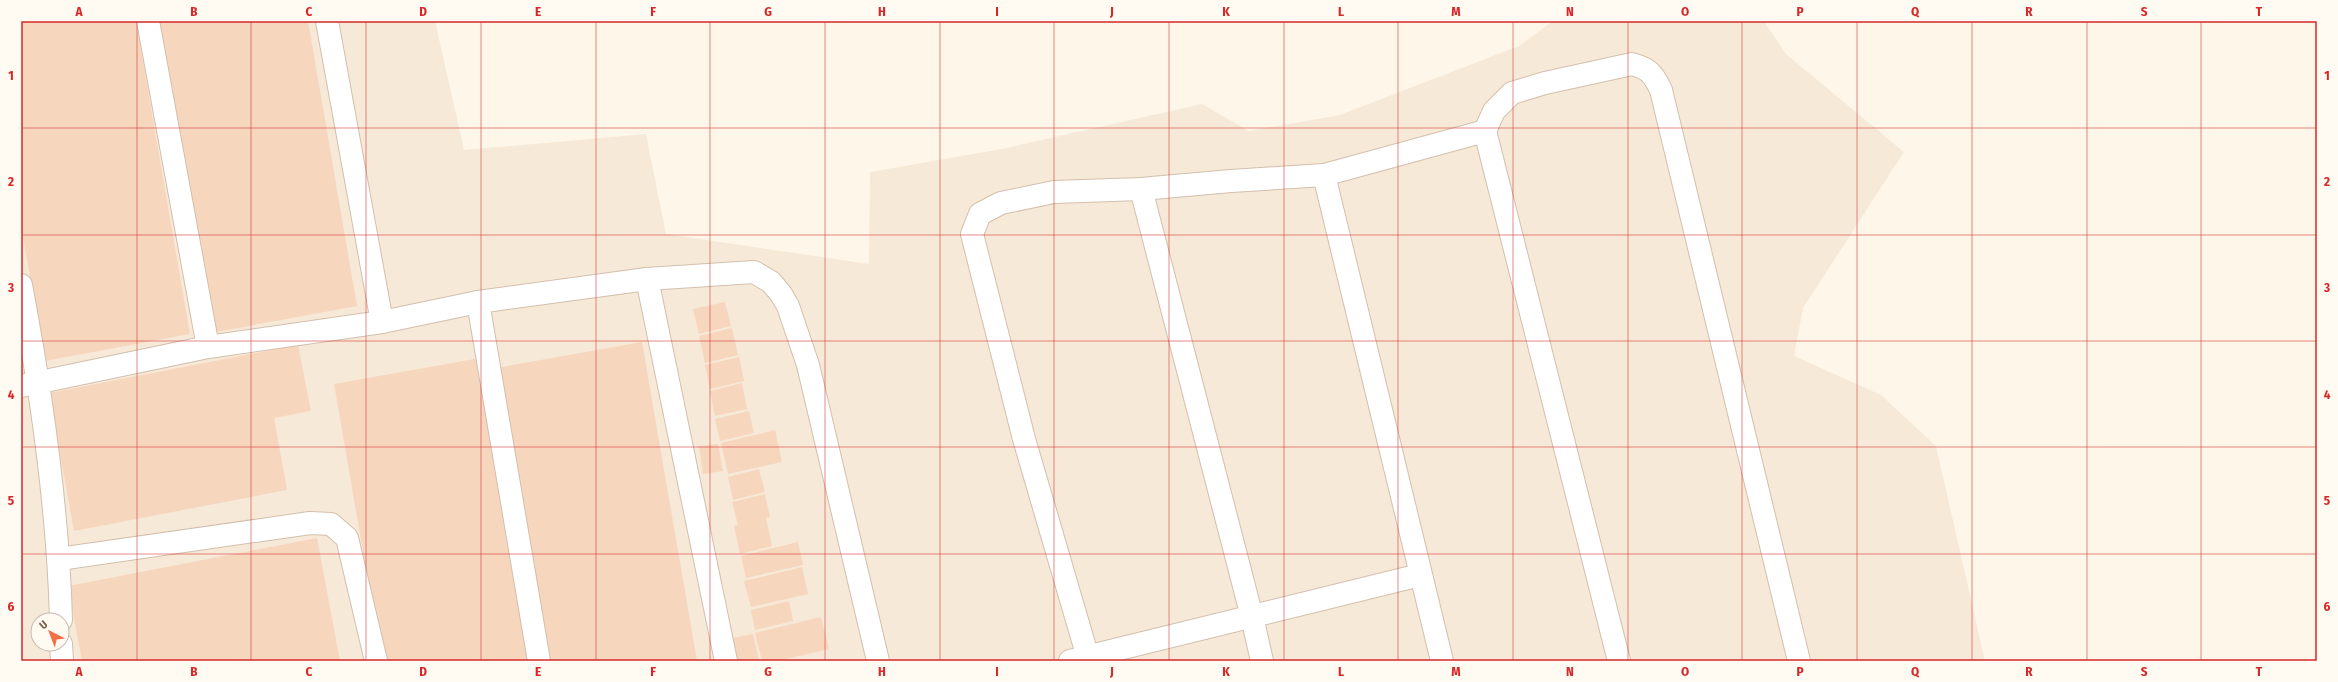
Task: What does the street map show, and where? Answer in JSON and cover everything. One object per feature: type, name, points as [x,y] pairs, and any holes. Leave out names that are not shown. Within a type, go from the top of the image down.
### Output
[{"type":"street","points":[[148,21],[208,347]]},
{"type":"street","points":[[327,21],[382,322]]},
{"type":"street","points":[[1619,661],[1485,131],[1494,111],[1512,93],[1545,83],[1632,64],[1646,68],[1654,76],[1661,90],[1799,661]]},
{"type":"street","points":[[1420,574],[1083,660],[972,234],[980,214],[1002,203],[1054,192],[1141,189],[1324,175],[1485,131]]},
{"type":"street","points":[[1324,175],[1442,661]]},
{"type":"street","points":[[1141,189],[1252,617],[1262,661]]},
{"type":"street","points":[[30,384],[208,347],[382,322],[478,302],[647,279],[754,272],[770,282],[781,294],[788,306],[808,365],[878,661]]},
{"type":"street","points":[[647,279],[726,661]]},
{"type":"street","points":[[21,285],[30,384],[59,558],[61,612]]},
{"type":"street","points":[[478,302],[539,661]]},
{"type":"street","points":[[59,558],[310,523],[331,524],[346,538],[376,661]]},
{"type":"shaded area","points":[[21,21],[435,21],[464,150],[646,134],[666,234],[869,264],[870,172],[1002,149],[1202,104],[1249,131],[1340,115],[1519,46],[1553,21],[1764,21],[1786,54],[1904,152],[1803,308],[1794,356],[1881,395],[1936,446],[1985,661],[21,661]]},
{"type":"building","points":[[21,21],[136,21],[190,334],[45,361],[21,226]]},
{"type":"building","points":[[158,21],[308,21],[357,306],[211,333]]},
{"type":"building","points":[[725,302],[731,326],[699,334],[693,309]]},
{"type":"building","points":[[732,328],[738,355],[705,363],[699,336]]},
{"type":"building","points":[[642,342],[697,661],[547,661],[496,368]]},
{"type":"building","points":[[298,345],[311,411],[274,418],[287,490],[74,531],[49,393]]},
{"type":"building","points":[[739,357],[744,381],[710,389],[705,365]]},
{"type":"building","points":[[480,358],[533,661],[382,661],[334,384]]},
{"type":"building","points":[[742,383],[747,409],[715,416],[710,391]]},
{"type":"building","points":[[749,411],[754,433],[720,441],[715,419]]},
{"type":"building","points":[[775,430],[782,462],[728,474],[721,443]]},
{"type":"building","points":[[718,444],[723,471],[703,474],[699,446]]},
{"type":"building","points":[[759,469],[765,492],[733,500],[728,477]]},
{"type":"building","points":[[765,494],[770,517],[766,518],[772,546],[740,554],[734,526],[738,525],[732,502]]},
{"type":"building","points":[[317,538],[340,661],[82,661],[68,586]]},
{"type":"building","points":[[798,542],[803,565],[746,578],[741,556]]},
{"type":"building","points":[[802,567],[808,594],[751,607],[744,581]]},
{"type":"building","points":[[789,601],[793,621],[755,630],[751,610]]},
{"type":"building","points":[[821,617],[829,649],[778,661],[762,661],[755,633]]},
{"type":"building","points":[[753,634],[759,660],[738,661],[733,638]]}]
